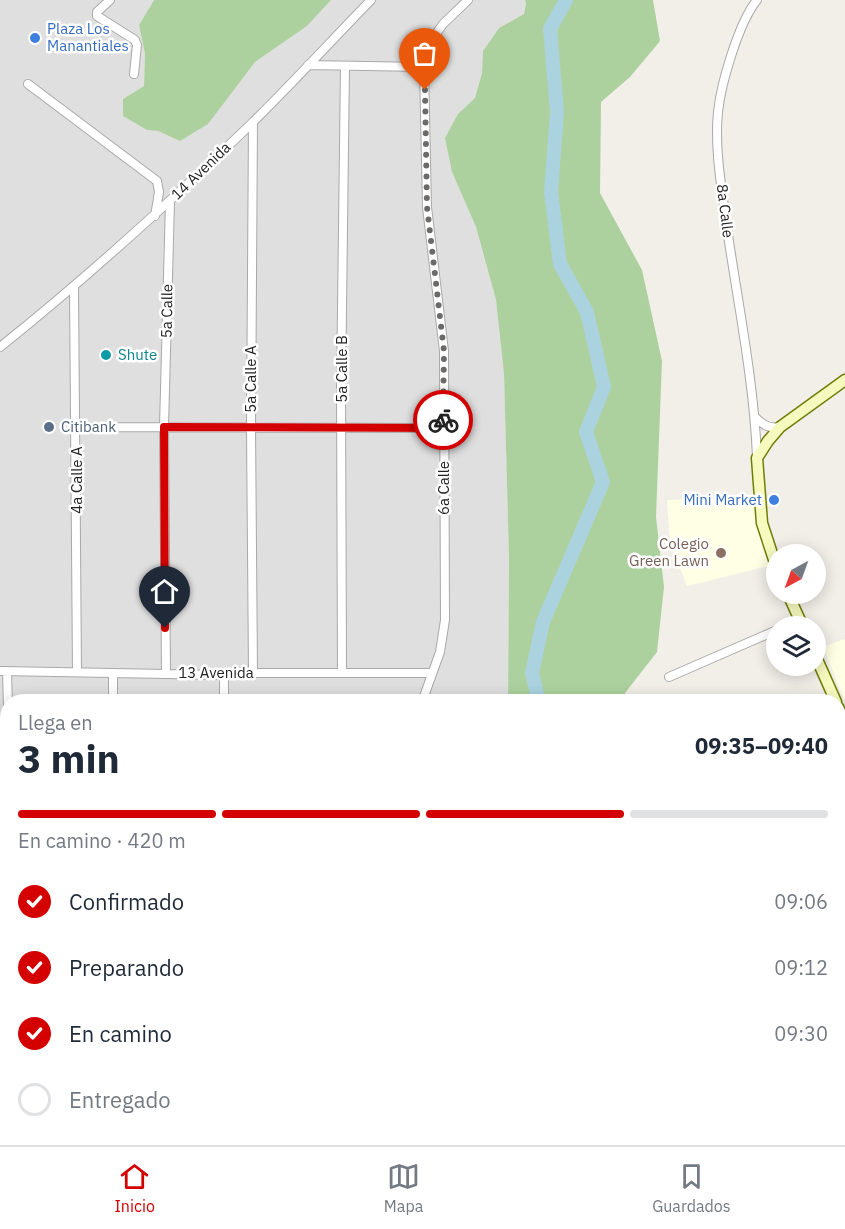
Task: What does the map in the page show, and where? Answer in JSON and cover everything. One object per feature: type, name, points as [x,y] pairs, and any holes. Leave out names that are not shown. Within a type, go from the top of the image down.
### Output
[{"type":"street","points":[[110,0],[97,12],[97,16],[135,40],[137,45],[134,74]]},
{"type":"street","points":[[308,65],[371,0]]},
{"type":"street","name":"6a Calle","points":[[425,694],[440,652],[445,620],[444,351],[427,207],[424,67],[429,44],[443,24],[468,0]]},
{"type":"street","name":"8a Calle","points":[[757,0],[733,48],[718,111],[718,143],[723,197],[755,417],[762,523],[769,544]]},
{"type":"street","points":[[308,65],[424,67]]},
{"type":"street","name":"14 Avenida","points":[[0,347],[74,288],[154,216],[253,122],[308,65]]},
{"type":"street","name":"5a Calle B","points":[[342,673],[345,66]]},
{"type":"street","points":[[28,84],[157,180],[159,192],[154,216]]},
{"type":"street","name":"5a Calle A","points":[[253,122],[251,428],[253,673]]},
{"type":"street","name":"5a Calle","points":[[166,673],[164,427],[170,201]]},
{"type":"street","name":"4a Calle A","points":[[74,288],[77,672]]},
{"type":"street","points":[[757,458],[780,427],[845,380]]},
{"type":"street","points":[[755,417],[764,425],[773,428],[780,427]]},
{"type":"street","points":[[76,427],[443,428]]},
{"type":"street","points":[[669,677],[766,635]]},
{"type":"street","points":[[4,671],[6,694]]},
{"type":"street","name":"13 Avenida","points":[[4,671],[224,675],[432,673]]},
{"type":"street","points":[[113,674],[113,694]]},
{"type":"street","points":[[224,675],[224,694]]},
{"type":"street","points":[[824,676],[832,694]]},
{"type":"shaded area","points":[[0,0],[154,0],[139,25],[145,54],[144,86],[123,99],[147,130],[158,131],[180,141],[235,87],[255,62],[307,26],[331,0],[525,0],[524,14],[499,28],[483,51],[482,73],[475,98],[458,114],[452,172],[476,227],[496,300],[504,374],[509,559],[508,694],[0,694]]},
{"type":"shaded area","name":"Colegio Green Lawn","points":[[756,497],[756,519],[766,548],[766,566],[687,586],[670,542],[667,500]]},
{"type":"shaded area","points":[[845,639],[845,694],[842,694],[826,654],[826,646]]},
{"type":"green space","points":[[154,0],[331,0],[307,26],[255,62],[208,124],[180,141],[158,131],[147,130],[123,116],[123,99],[144,86],[145,54],[139,25]]},
{"type":"green space","points":[[525,0],[653,0],[660,41],[630,77],[601,102],[600,193],[642,270],[662,361],[656,517],[664,587],[657,652],[625,694],[508,694],[509,559],[504,374],[496,300],[476,227],[452,172],[445,138],[458,114],[475,98],[482,73],[483,51],[499,28],[524,14]]},
{"type":"waterway","points":[[537,694],[532,673],[543,622],[603,482],[586,432],[604,387],[587,312],[560,264],[551,192],[557,112],[550,29],[566,0]]},
{"type":"way so far","points":[[425,90],[427,207],[444,351],[443,420]]},
{"type":"place","name":"Plaza Los Manantiales","points":[[35,38]]},
{"type":"place","name":"Shute","points":[[106,355]]},
{"type":"place","name":"Citibank","points":[[49,427]]},
{"type":"place","name":"Mini Market","points":[[774,500]]},
{"type":"place","name":"Colegio Green Lawn","points":[[721,553]]},
{"type":"route","points":[[165,628],[164,427],[443,428],[443,420]]}]
